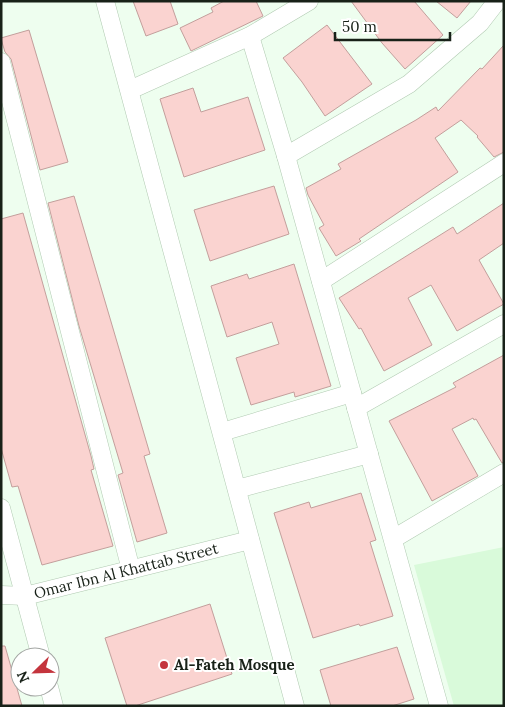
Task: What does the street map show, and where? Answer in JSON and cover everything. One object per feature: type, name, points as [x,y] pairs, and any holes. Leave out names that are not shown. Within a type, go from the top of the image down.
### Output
[{"type":"street","points":[[105,1],[295,706]]},
{"type":"street","points":[[130,90],[250,36],[309,1]]},
{"type":"street","points":[[286,156],[409,84],[480,23],[498,1]]},
{"type":"street","points":[[250,36],[286,156],[439,706]]},
{"type":"street","points":[[1,62],[131,570]]},
{"type":"street","points":[[321,281],[504,163]]},
{"type":"street","points":[[222,432],[354,400],[504,324]]},
{"type":"street","points":[[237,489],[369,454]]},
{"type":"street","points":[[393,539],[504,473]]},
{"type":"street","points":[[1,508],[38,647]]},
{"type":"street","name":"Omar Ibn Al Khattab Street","points":[[1,595],[25,596],[250,540]]},
{"type":"shaded area","points":[[504,547],[504,706],[454,706],[414,565]]},
{"type":"building","points":[[133,1],[170,1],[178,24],[146,36]]},
{"type":"building","points":[[224,1],[256,1],[263,16],[191,51],[180,28],[213,12],[211,8]]},
{"type":"building","points":[[351,1],[414,1],[443,35],[405,69],[382,43]]},
{"type":"building","points":[[436,1],[471,1],[457,18]]},
{"type":"building","points":[[327,25],[372,84],[325,116],[283,58]]},
{"type":"building","points":[[29,30],[68,162],[40,170],[11,59],[5,52],[1,39]]},
{"type":"building","points":[[504,45],[504,152],[494,157],[478,136],[461,120],[435,138],[458,172],[359,239],[361,241],[336,256],[319,228],[324,225],[306,188],[341,169],[338,164],[436,107],[438,111]]},
{"type":"building","points":[[193,88],[201,112],[248,97],[265,150],[184,177],[160,99]]},
{"type":"building","points":[[274,186],[289,234],[210,261],[194,210]]},
{"type":"building","points":[[74,196],[150,454],[144,456],[167,533],[137,542],[118,475],[123,473],[79,326],[48,203]]},
{"type":"building","points":[[504,203],[504,243],[479,260],[504,304],[457,331],[431,285],[408,298],[432,345],[384,371],[361,328],[359,329],[339,298],[453,227],[457,234]]},
{"type":"building","points":[[23,213],[91,456],[94,469],[91,470],[113,546],[42,565],[18,486],[12,487],[1,448],[1,219]]},
{"type":"building","points":[[294,264],[331,386],[295,397],[294,392],[251,405],[236,358],[279,344],[272,322],[227,337],[211,286],[247,274],[249,279]]},
{"type":"building","points":[[504,355],[504,462],[502,463],[476,419],[474,420],[473,418],[452,429],[478,476],[432,501],[389,421],[456,387],[453,383]]},
{"type":"building","points":[[361,493],[376,540],[370,542],[393,616],[313,638],[274,513],[309,502],[311,508]]},
{"type":"building","points":[[210,604],[232,674],[135,706],[127,706],[105,638]]},
{"type":"building","points":[[1,646],[5,646],[10,664],[10,697],[19,697],[22,706],[1,706]]},
{"type":"building","points":[[397,647],[414,699],[392,706],[331,706],[320,670]]},
{"type":"place","name":"Al-Fateh Mosque","points":[[164,665]]}]
